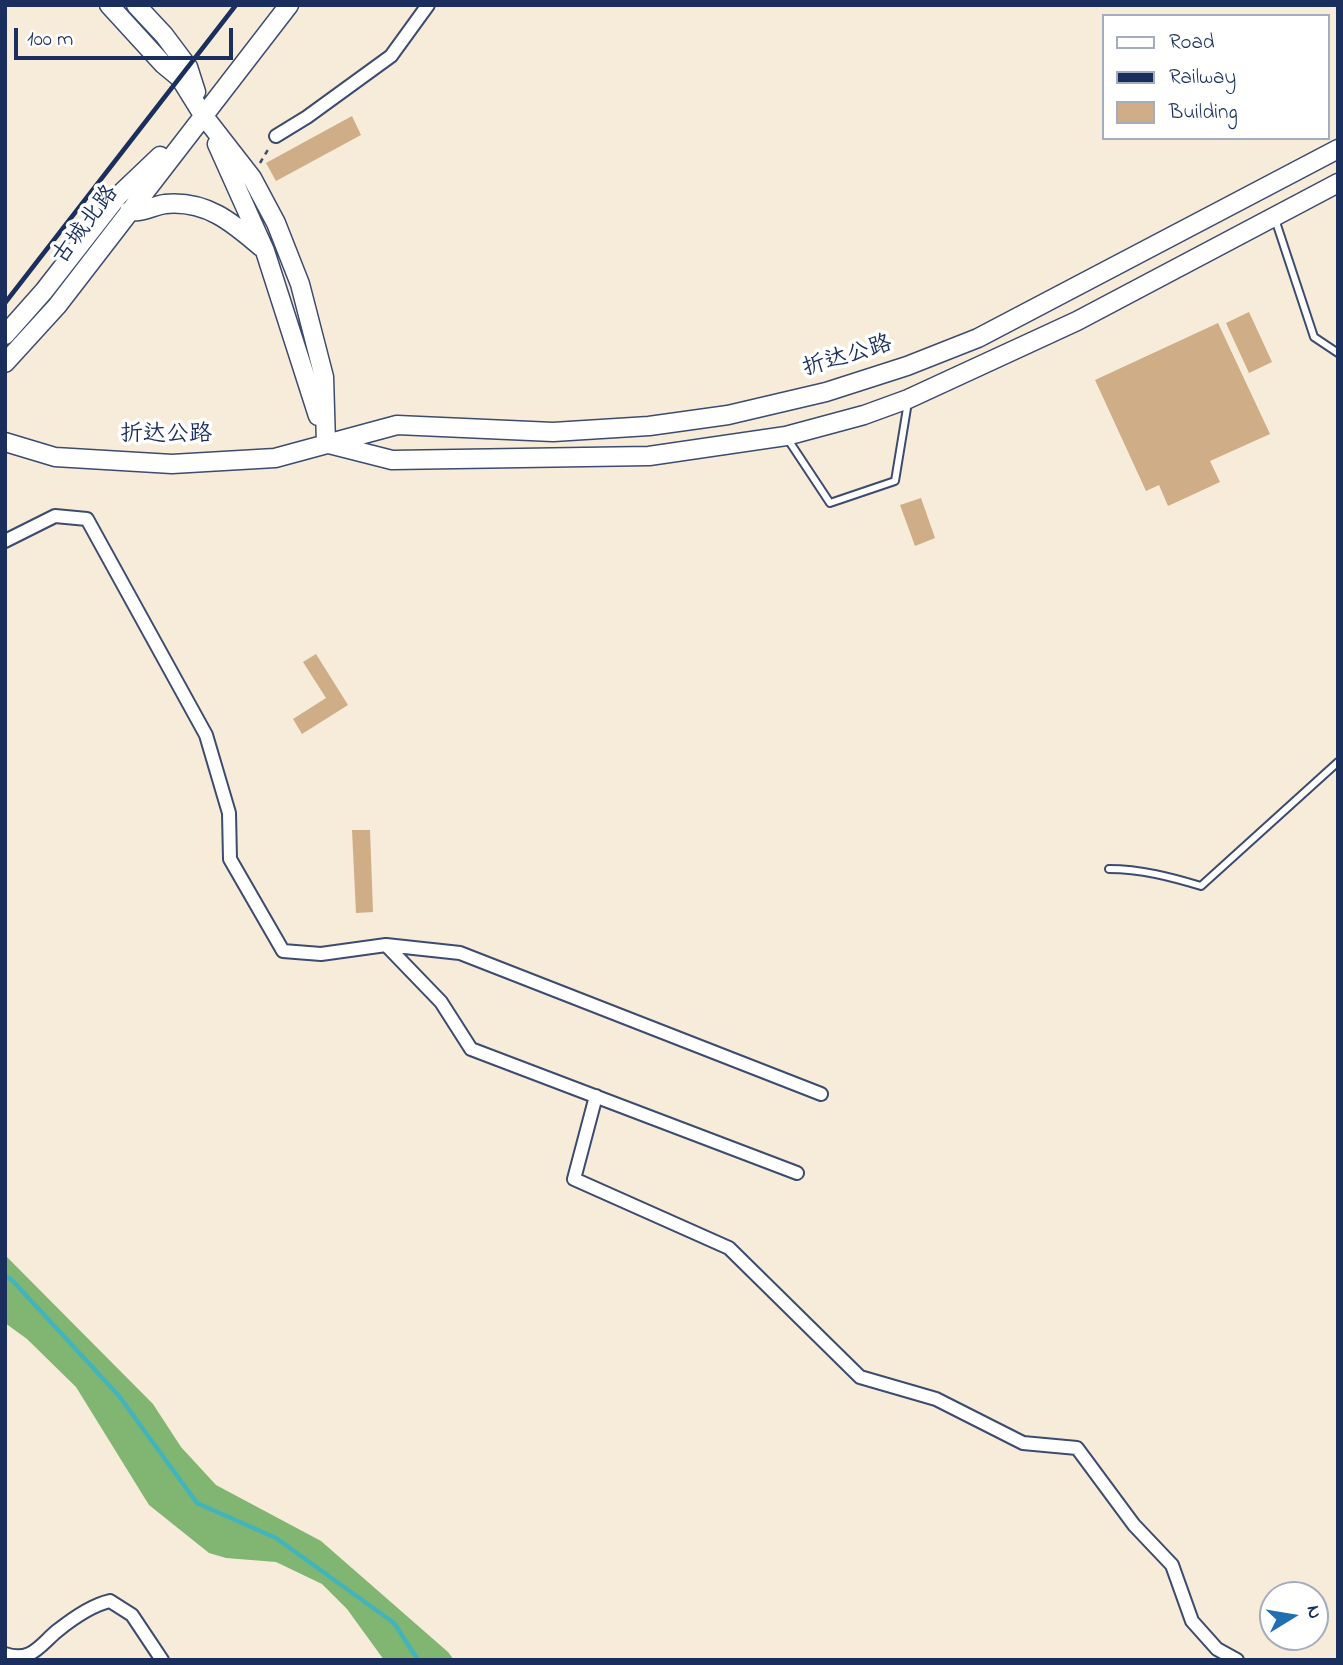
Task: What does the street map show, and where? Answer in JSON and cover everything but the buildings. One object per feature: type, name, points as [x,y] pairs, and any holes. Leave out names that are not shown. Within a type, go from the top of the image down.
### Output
[{"type":"main road","points":[[109,5],[163,64],[180,78],[203,114],[252,178],[276,223],[300,284],[324,377],[326,443]]},
{"type":"main road","points":[[136,5],[188,67],[203,114],[265,251],[326,443]]},
{"type":"main road","name":"古城北路","points":[[5,363],[57,306],[289,5]]},
{"type":"main road","name":"古城北路","points":[[5,335],[44,291],[118,196],[203,114]]},
{"type":"main road","name":"折达公路","points":[[5,442],[55,457],[172,464],[275,458],[397,425],[553,432],[649,426],[728,415],[826,391],[907,366],[978,338],[1338,149]]},
{"type":"main road","points":[[326,443],[393,460],[419,460],[649,456],[786,436],[864,415],[908,399],[1077,321],[1338,183]]},
{"type":"main road","points":[[129,211],[173,204],[200,206],[226,218],[265,251]]},
{"type":"street","points":[[276,136],[307,117],[391,56],[428,5]]},
{"type":"street","points":[[5,541],[55,516],[87,519],[206,735],[229,813],[230,859],[283,951],[321,954],[386,945],[460,953],[821,1094]]},
{"type":"street","points":[[386,945],[441,1002],[471,1049],[797,1173]]},
{"type":"street","points":[[596,1096],[573,1179],[729,1248],[860,1377],[936,1399],[1023,1443],[1077,1448],[1133,1525],[1172,1565],[1192,1621],[1217,1648],[1237,1660]]},
{"type":"street","points":[[5,1654],[16,1658],[39,1650],[56,1631],[99,1604],[110,1601],[132,1615],[162,1660]]},
{"type":"lane","points":[[1274,217],[1314,337],[1338,353]]},
{"type":"lane","points":[[786,436],[830,503],[895,481],[908,399]]},
{"type":"lane","points":[[1110,869],[1166,875],[1201,886],[1338,762]]},
{"type":"green space","points":[[5,1255],[153,1404],[181,1447],[216,1485],[321,1541],[454,1660],[384,1660],[347,1609],[322,1584],[276,1562],[226,1558],[209,1553],[149,1505],[76,1387],[27,1339],[5,1323]]},
{"type":"waterway","points":[[5,1276],[12,1280],[119,1396],[197,1503],[276,1538],[394,1623],[418,1660]]},
{"type":"railway","points":[[5,303],[236,5]]}]
